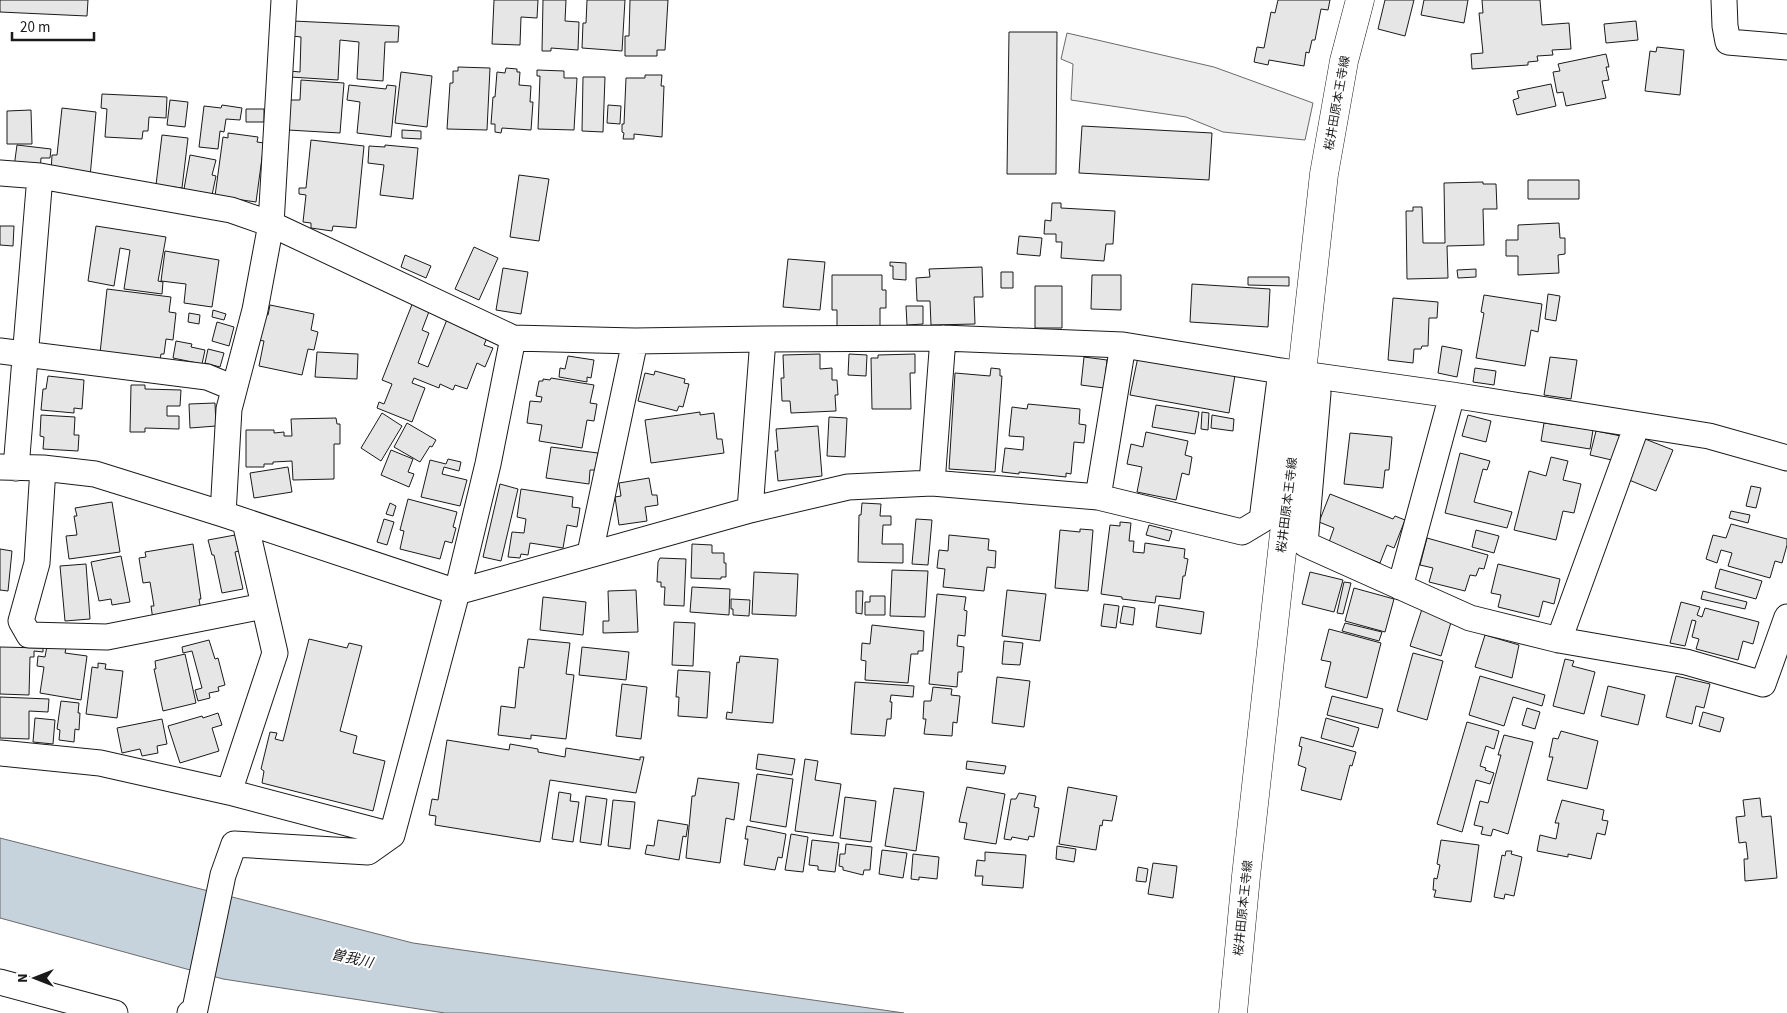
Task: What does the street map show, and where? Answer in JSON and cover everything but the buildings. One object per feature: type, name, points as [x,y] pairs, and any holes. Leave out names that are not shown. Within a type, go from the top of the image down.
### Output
[{"type":"main road","name":"桜井田原本王寺線","points":[[1233,1013],[1284,526],[1292,373],[1344,61],[1360,0]]},
{"type":"street","points":[[229,792],[275,653],[264,606],[234,518],[230,408],[255,310],[271,224],[284,0]]},
{"type":"street","points":[[1724,0],[1728,42],[1787,47]]},
{"type":"street","points":[[0,173],[40,176],[231,210],[271,224],[513,338],[635,341],[943,338],[1122,345],[1292,373],[1452,394],[1709,436],[1787,458]]},
{"type":"street","points":[[40,176],[25,354],[8,467],[43,468],[96,474],[457,592],[590,553],[750,510],[848,488],[932,483],[1098,497],[1242,532],[1262,520],[1292,373]]},
{"type":"street","points":[[192,1011],[224,874],[234,844],[368,852],[392,836],[457,592],[488,464],[513,338]]},
{"type":"street","points":[[932,483],[943,338]]},
{"type":"street","points":[[750,510],[763,339]]},
{"type":"street","points":[[590,553],[635,341]]},
{"type":"street","points":[[1098,497],[1122,345]]},
{"type":"street","points":[[0,351],[207,377],[234,388]]},
{"type":"street","points":[[1292,373],[1318,393],[1305,544],[1470,618],[1559,640],[1686,662],[1763,684],[1787,617]]},
{"type":"street","points":[[1400,587],[1452,394]]},
{"type":"street","points":[[1559,640],[1637,425]]},
{"type":"street","points":[[43,468],[37,563],[21,621],[29,635],[106,637],[264,606]]},
{"type":"street","points":[[0,753],[100,763],[229,792],[392,836]]},
{"type":"street","points":[[0,982],[116,1013]]},
{"type":"shaded area","points":[[1067,33],[1214,67],[1313,103],[1305,140],[1223,132],[1186,117],[1071,100],[1073,64],[1061,59]]},
{"type":"water","name":"曽我川","points":[[0,838],[413,943],[904,1013],[445,1013],[223,979],[0,918]]}]
